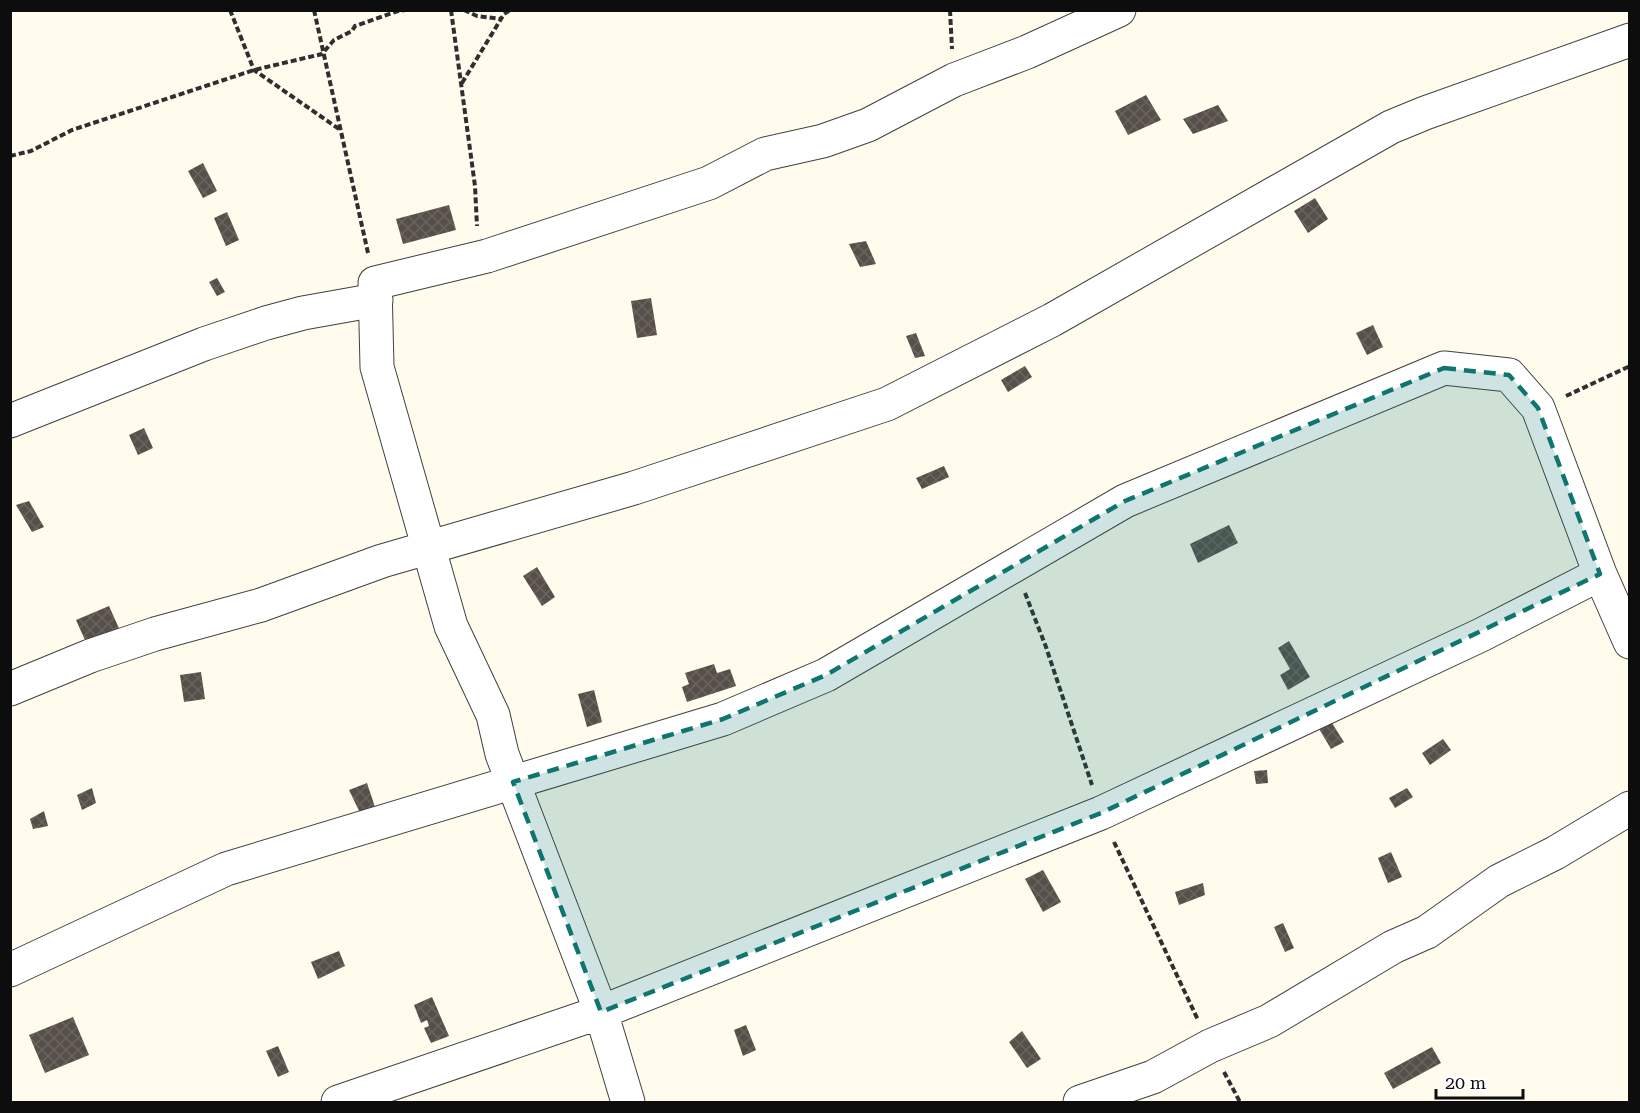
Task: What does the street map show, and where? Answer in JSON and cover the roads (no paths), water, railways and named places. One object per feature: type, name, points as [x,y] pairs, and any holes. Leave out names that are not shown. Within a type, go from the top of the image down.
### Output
[{"type":"street","points":[[10,421],[204,344],[256,326],[375,292],[710,183],[765,154],[823,141],[868,125],[954,80],[1028,52],[1119,10]]},
{"type":"street","points":[[10,689],[90,656],[155,634],[261,604],[382,561],[634,488],[887,404],[1052,320],[1391,127],[1629,40]]},
{"type":"street","points":[[375,292],[377,367],[451,626],[493,715],[502,754],[601,1012],[627,1102]]},
{"type":"street","points":[[10,970],[226,869],[723,719],[826,675],[1125,501],[1444,368],[1509,375],[1538,408],[1600,574],[1629,642]]},
{"type":"street","points":[[338,1102],[601,1012],[1101,813],[1481,635],[1600,574]]},
{"type":"street","points":[[1080,1102],[1153,1077],[1210,1046],[1269,1021],[1393,947],[1427,932],[1499,881],[1555,853],[1629,808]]}]
